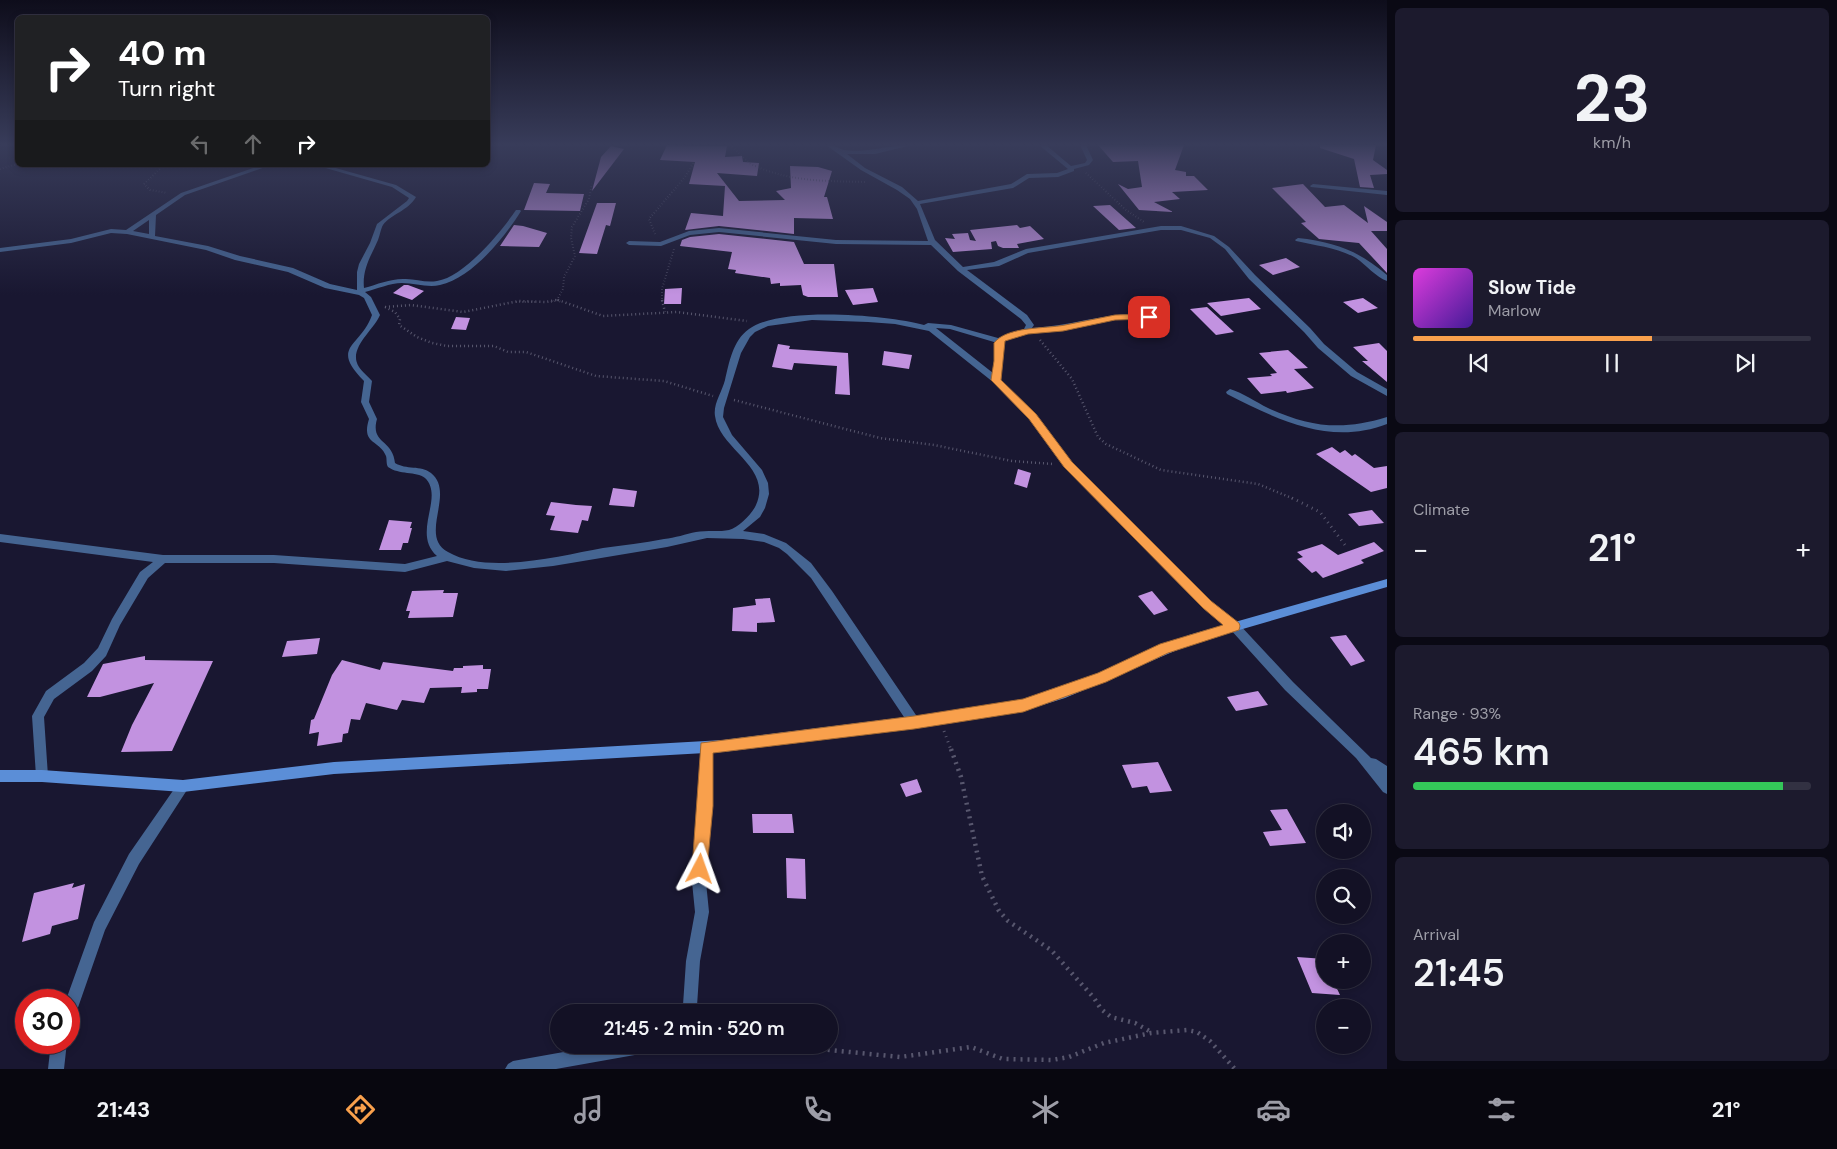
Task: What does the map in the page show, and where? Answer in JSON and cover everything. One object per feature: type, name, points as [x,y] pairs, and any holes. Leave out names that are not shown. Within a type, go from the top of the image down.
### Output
[{"type":"street","points":[[127,232],[182,195]]},
{"type":"street","points":[[409,195],[413,197],[410,202],[380,224],[378,235],[360,267],[361,292],[372,304],[375,310],[375,320],[354,349],[352,358],[353,365],[368,381],[365,402],[373,419],[370,429],[372,435],[390,454],[391,465],[394,468],[421,472],[430,477],[434,484],[437,504],[431,529],[433,543],[439,552],[448,557],[496,568],[528,566],[710,534],[756,537],[775,542],[791,551],[824,587],[914,722]]},
{"type":"street","points":[[905,195],[916,202],[925,229],[933,243],[962,269],[1024,317],[1030,325],[1031,331]]},
{"type":"street","points":[[916,202],[959,195]]},
{"type":"street","points":[[0,250],[71,241],[111,231],[127,232],[152,236],[274,265],[328,286],[361,292],[397,281],[430,283],[445,281],[462,270],[483,252],[518,211]]},
{"type":"street","points":[[152,236],[153,215]]},
{"type":"street","points":[[962,269],[996,264],[1026,251],[1091,242],[1155,229],[1181,228],[1197,232],[1212,238],[1227,248],[1252,277],[1321,346],[1354,374],[1387,393]]},
{"type":"street","points":[[629,243],[664,242],[690,233],[719,230],[836,242],[933,243]]},
{"type":"street","points":[[1298,240],[1323,242],[1346,249],[1387,279]]},
{"type":"street","points":[[729,536],[750,522],[759,510],[764,493],[761,477],[720,424],[718,414],[740,346],[752,329],[765,324],[838,318],[883,320],[951,327],[1000,341],[1031,331],[1075,326],[1115,317],[1162,318]]},
{"type":"street","points":[[921,325],[942,336],[996,380],[1033,417],[1068,465],[1207,605],[1234,626],[1289,686],[1360,754],[1387,774]]},
{"type":"street","points":[[996,380],[1000,341]]},
{"type":"street","points":[[1230,392],[1291,422],[1310,428],[1352,429],[1387,420]]},
{"type":"street","points":[[0,538],[164,559],[274,559],[405,568],[448,557]]},
{"type":"street","points":[[42,776],[38,716],[50,695],[88,667],[102,652],[116,622],[144,575],[164,559]]},
{"type":"street","points":[[0,776],[42,776],[183,786],[334,768],[706,747],[939,719],[1023,706],[1061,694],[1165,648],[1234,626],[1387,583]]},
{"type":"street","points":[[690,1004],[693,961],[702,912],[699,882],[706,806],[706,747]]},
{"type":"street","points":[[1360,754],[1387,788]]},
{"type":"street","points":[[78,989],[99,927],[134,859],[183,786]]},
{"type":"street","points":[[56,1069],[58,1054]]},
{"type":"street","points":[[513,1069],[596,1054]]},
{"type":"path","points":[[557,300],[563,290],[567,270],[575,256],[571,238],[572,227],[590,195]]},
{"type":"path","points":[[665,312],[661,306],[663,287],[674,248],[664,242],[650,224],[650,219],[671,195]]},
{"type":"path","points":[[1111,195],[1126,210],[1155,229]]},
{"type":"path","points":[[384,307],[394,304],[440,311],[473,312],[518,301],[526,300],[543,304],[557,300],[603,316],[665,312],[701,314],[765,324]]},
{"type":"path","points":[[372,304],[395,312],[400,319],[399,325],[417,337],[432,343],[447,346],[494,346],[508,352],[526,352],[596,376],[664,381],[686,389],[797,415],[854,433],[880,438],[934,445],[1012,461],[1068,465]]},
{"type":"path","points":[[1031,331],[1072,379],[1098,437],[1106,444],[1161,470],[1258,484],[1274,489],[1320,512],[1345,545]]},
{"type":"path","points":[[939,719],[960,776],[982,876],[999,911],[1008,921],[1051,950],[1111,1017],[1135,1023],[1151,1033]]},
{"type":"path","points":[[838,1051],[900,1057],[971,1047],[1004,1059],[1052,1060],[1069,1057],[1104,1043],[1174,1030],[1197,1032],[1210,1042],[1236,1069]]},
{"type":"building","points":[[530,195],[584,195],[580,211],[524,210]]},
{"type":"building","points":[[724,195],[734,195],[739,201],[785,200],[780,195],[825,195],[824,197],[827,197],[833,219],[794,218],[794,234],[719,226],[685,230],[691,213],[723,216]]},
{"type":"building","points":[[1127,195],[1175,195],[1180,199],[1154,202],[1173,212],[1139,210]]},
{"type":"building","points":[[1279,195],[1313,195],[1325,207],[1344,205],[1368,223],[1364,206],[1387,222],[1387,231],[1371,231],[1387,249],[1387,273],[1359,243],[1319,239],[1301,223],[1306,222]]},
{"type":"building","points":[[597,203],[616,203],[610,226],[606,225],[597,254],[579,253]]},
{"type":"building","points":[[1110,205],[1136,228],[1119,230],[1093,206]]},
{"type":"building","points":[[514,225],[547,233],[539,247],[500,246]]},
{"type":"building","points":[[1017,225],[1020,228],[1030,226],[1044,239],[1017,244],[1019,248],[1003,248],[998,246],[996,241],[991,242],[992,249],[953,252],[945,238],[955,239],[952,234],[968,233],[970,240],[976,241],[970,230]]},
{"type":"building","points":[[719,234],[794,242],[804,264],[834,264],[838,297],[808,297],[803,295],[801,285],[780,286],[780,283],[771,284],[770,278],[735,273],[736,270],[728,269],[732,252],[680,246],[682,240],[690,237]]},
{"type":"building","points":[[1286,258],[1300,267],[1273,275],[1259,265]]},
{"type":"building","points":[[404,285],[424,291],[412,300],[393,293]]},
{"type":"building","points":[[682,288],[681,304],[664,304],[665,289]]},
{"type":"building","points":[[873,288],[878,302],[853,305],[845,290]]},
{"type":"building","points":[[1249,298],[1261,309],[1221,316],[1207,303]]},
{"type":"building","points":[[1363,298],[1378,308],[1358,313],[1343,302]]},
{"type":"building","points":[[1207,307],[1234,332],[1216,335],[1190,309]]},
{"type":"building","points":[[456,317],[470,318],[466,330],[451,329]]},
{"type":"building","points":[[1379,343],[1387,351],[1387,382],[1362,361],[1368,361],[1353,347]]},
{"type":"building","points":[[778,344],[790,346],[789,349],[848,353],[850,395],[835,394],[837,366],[794,363],[792,370],[772,367]]},
{"type":"building","points":[[1288,350],[1308,368],[1294,369],[1314,388],[1287,393],[1286,391],[1261,394],[1247,378],[1272,376],[1270,374],[1277,373],[1259,353]]},
{"type":"building","points":[[884,351],[912,355],[909,369],[882,365]]},
{"type":"building","points":[[1332,447],[1340,453],[1345,450],[1352,456],[1355,454],[1374,468],[1387,466],[1387,488],[1371,492],[1316,454]]},
{"type":"building","points":[[1018,469],[1031,473],[1027,488],[1014,484]]},
{"type":"building","points":[[613,488],[637,491],[634,507],[609,505]]},
{"type":"building","points":[[551,502],[592,506],[588,521],[582,520],[578,533],[550,530],[555,516],[546,515]]},
{"type":"building","points":[[1372,510],[1384,523],[1359,526],[1348,514]]},
{"type":"building","points":[[389,520],[412,522],[408,543],[403,543],[401,550],[379,550]]},
{"type":"building","points":[[1374,542],[1384,551],[1361,560],[1364,563],[1323,578],[1316,571],[1312,573],[1297,559],[1303,557],[1297,552],[1322,544],[1338,555]]},
{"type":"building","points":[[444,590],[443,593],[458,593],[453,617],[408,618],[410,611],[406,611],[412,591]]},
{"type":"building","points":[[1152,591],[1168,610],[1154,615],[1138,596]]},
{"type":"building","points":[[770,598],[775,622],[757,623],[757,632],[732,631],[733,608],[756,605],[755,599]]},
{"type":"building","points":[[1346,635],[1365,661],[1351,666],[1330,637]]},
{"type":"building","points":[[320,638],[317,654],[282,657],[287,641]]},
{"type":"building","points":[[145,656],[145,660],[213,661],[172,751],[121,752],[132,725],[154,683],[100,697],[87,697],[103,664]]},
{"type":"building","points":[[342,660],[380,670],[383,662],[453,671],[454,668],[463,668],[463,666],[483,665],[483,669],[491,669],[488,689],[477,689],[477,692],[461,693],[462,687],[430,688],[424,703],[402,700],[397,710],[366,703],[360,720],[351,719],[348,733],[343,734],[342,742],[317,746],[319,732],[309,734],[311,720],[314,719],[332,675]]},
{"type":"building","points":[[1258,691],[1268,705],[1236,711],[1227,697]]},
{"type":"building","points":[[1158,762],[1172,791],[1150,793],[1147,786],[1132,788],[1122,765]]},
{"type":"building","points":[[917,779],[922,792],[906,797],[900,784]]},
{"type":"building","points":[[1287,809],[1306,843],[1270,846],[1263,832],[1282,830],[1270,810]]},
{"type":"building","points":[[752,814],[792,814],[794,833],[753,833]]},
{"type":"building","points":[[786,858],[805,859],[806,899],[787,898]]},
{"type":"building","points":[[74,883],[72,888],[85,884],[78,919],[52,926],[50,934],[22,942],[34,893]]},
{"type":"building","points":[[1297,957],[1316,958],[1316,989],[1337,989],[1340,995],[1312,993]]},
{"type":"route","points":[[700,869],[702,832],[706,806],[706,747],[914,722],[1023,706],[1061,694],[1101,678],[1165,648],[1234,626],[1207,605],[1068,465],[1033,417],[996,380],[999,361],[998,343],[1002,339],[1027,331],[1051,330],[1115,317],[1149,317]]}]
